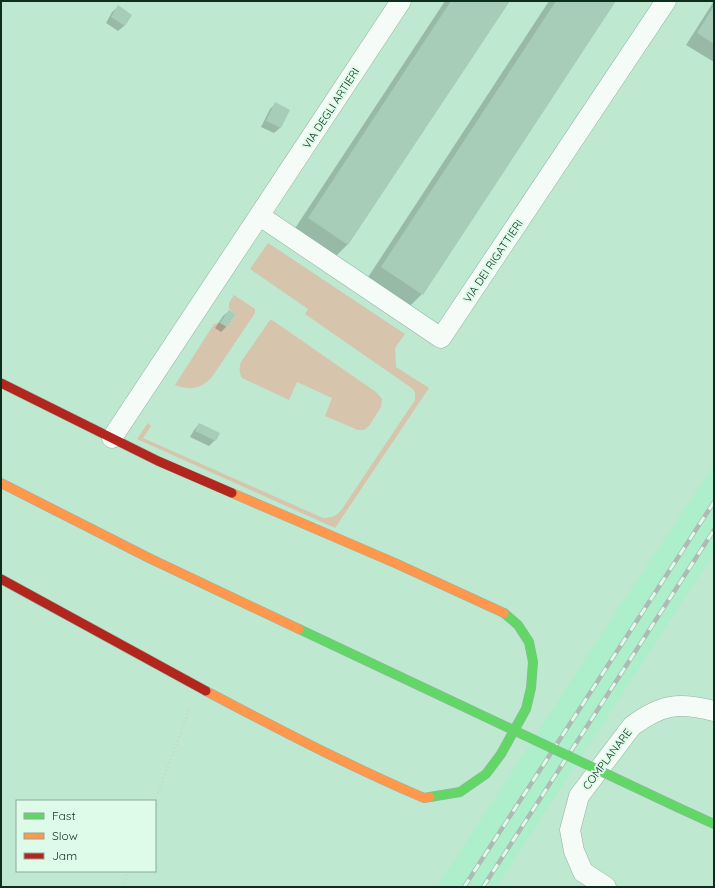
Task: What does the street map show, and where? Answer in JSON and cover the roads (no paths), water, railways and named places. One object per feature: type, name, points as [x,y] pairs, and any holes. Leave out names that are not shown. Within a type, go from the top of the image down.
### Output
[{"type":"street","name":"VIA DEGLI ARTIERI","points":[[112,438],[401,1]]},
{"type":"street","name":"VIA DEI RIGATTIERI","points":[[260,216],[441,338],[666,1]]},
{"type":"street","points":[[1,383],[158,461],[395,563],[503,612],[518,625],[529,642],[533,662],[531,688],[526,709],[501,754],[486,774],[460,792],[424,798],[377,778],[299,740],[198,687],[1,579]]},
{"type":"street","points":[[1,483],[151,559],[714,824]]},
{"type":"street","name":"COMPLANARE","points":[[606,887],[583,872],[574,851],[570,830],[579,796],[632,726],[643,717],[656,710],[686,705],[714,711]]},
{"type":"railway","points":[[464,887],[714,502]]},
{"type":"railway","points":[[483,887],[714,530]]}]
